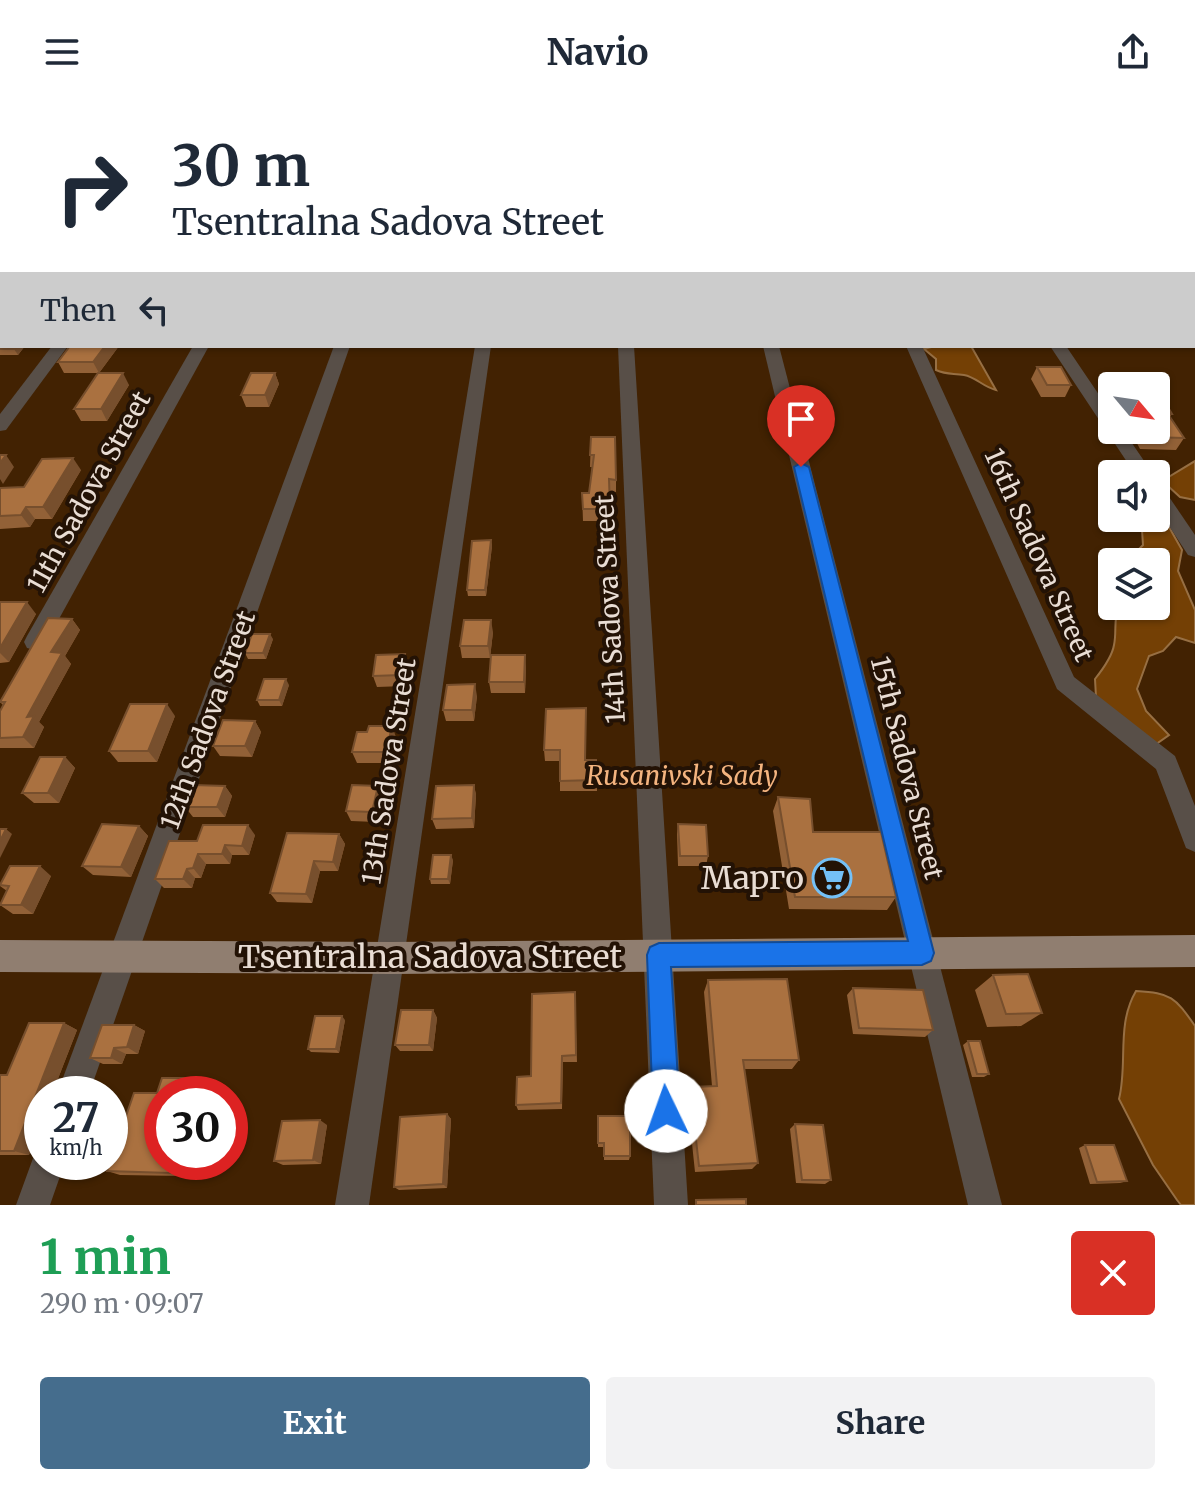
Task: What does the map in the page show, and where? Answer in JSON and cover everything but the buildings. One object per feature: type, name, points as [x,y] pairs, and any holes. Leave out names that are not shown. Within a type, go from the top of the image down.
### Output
[{"type":"main road","name":"Tsentralna Sadova Street","points":[[0,956],[391,958],[1195,951]]},
{"type":"street","points":[[0,426],[58,348]]},
{"type":"street","name":"11th Sadova Street","points":[[23,664],[200,348]]},
{"type":"street","name":"12th Sadova Street","points":[[79,1076],[341,348]]},
{"type":"street","name":"13th Sadova Street","points":[[352,1205],[483,348]]},
{"type":"street","name":"14th Sadova Street","points":[[626,348],[671,1205]]},
{"type":"street","name":"15th Sadova Street","points":[[771,348],[985,1205]]},
{"type":"street","name":"16th Sadova Street","points":[[915,348],[1065,683],[1166,763],[1195,840]]},
{"type":"street","points":[[1059,348],[1098,406]]},
{"type":"street","points":[[1170,513],[1195,550]]},
{"type":"street","points":[[33,1205],[42,1180]]},
{"type":"green space","name":"Rusanivski Sady","points":[[0,348],[1195,348],[1195,1205],[0,1205]]},
{"type":"shaded area","points":[[972,348],[996,390],[968,376],[936,370],[936,359],[924,349]]},
{"type":"shaded area","points":[[1195,461],[1195,500],[1180,497],[1170,488],[1170,476]]},
{"type":"shaded area","points":[[1170,529],[1182,550],[1178,571],[1195,610],[1195,643],[1176,637],[1163,651],[1149,656],[1137,689],[1146,711],[1169,735],[1152,747],[1096,697],[1095,679],[1113,649],[1116,620],[1170,620],[1170,548],[1140,548],[1143,545],[1142,532],[1170,532]]},
{"type":"shaded area","points":[[1136,991],[1171,998],[1195,1026],[1195,1205],[1181,1205],[1177,1200],[1153,1165],[1119,1099],[1126,1017]]},
{"type":"place","name":"Марго","points":[[832,878]]},
{"type":"route","points":[[666,1111],[659,955],[922,953],[801,467]]}]
